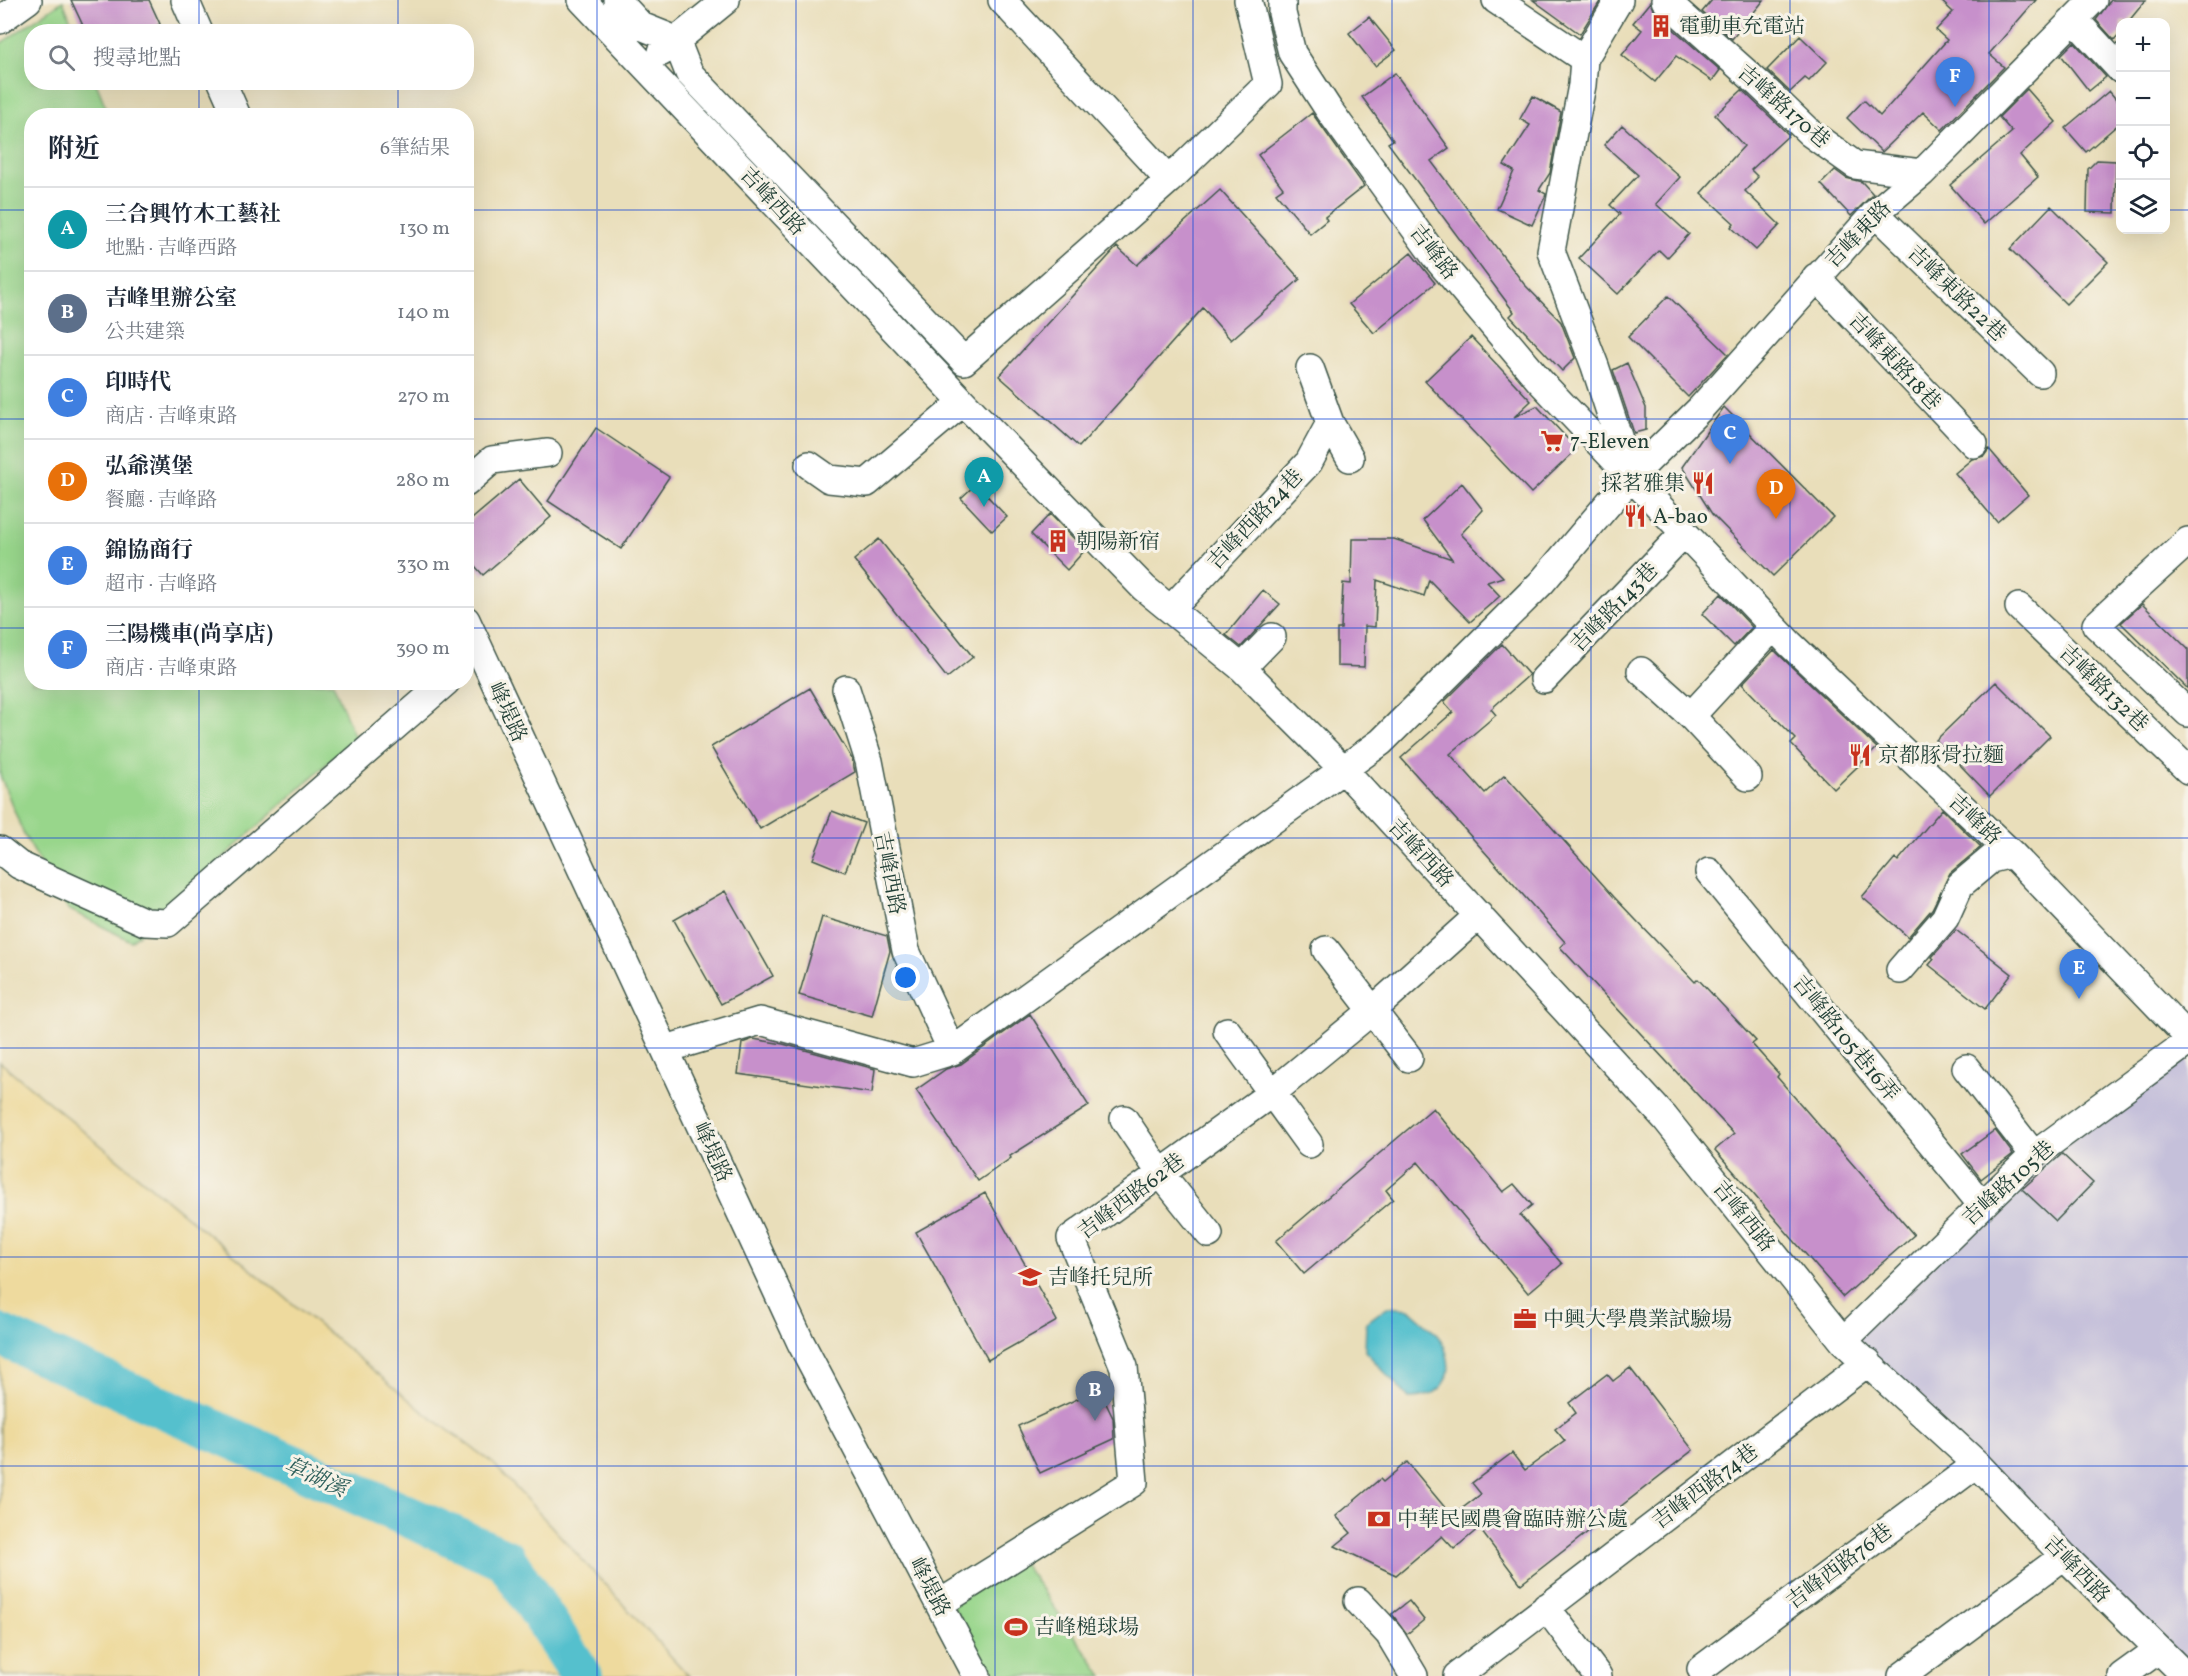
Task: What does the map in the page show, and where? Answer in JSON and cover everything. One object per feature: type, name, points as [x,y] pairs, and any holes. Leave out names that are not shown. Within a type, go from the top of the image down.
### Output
[{"type":"street","points":[[0,20],[28,0]]},
{"type":"street","points":[[184,0],[195,24]]},
{"type":"street","name":"吉峰西路","points":[[582,0],[963,402],[1144,588],[1242,668],[1343,769],[1665,1118],[1844,1341],[1977,1464],[2064,1556],[2186,1676]]},
{"type":"street","points":[[617,0],[642,26],[676,40],[689,73],[964,361],[1169,180],[1268,84],[1248,0]]},
{"type":"street","points":[[644,65],[726,0]]},
{"type":"street","points":[[1002,0],[1169,180]]},
{"type":"street","name":"吉峰路","points":[[1282,0],[1282,13],[1292,53],[1341,126],[1420,236],[1539,380],[1773,627],[2012,854],[2188,1037]]},
{"type":"street","points":[[1496,0],[1584,58]]},
{"type":"street","name":"吉峰路","points":[[1619,0],[1584,58],[1582,85],[1551,251],[1595,366],[1631,477]]},
{"type":"street","name":"吉峰路170巷","points":[[1665,0],[1760,84],[1810,133],[1855,165],[1922,173]]},
{"type":"street","points":[[2084,9],[2116,61]]},
{"type":"street","name":"吉峰東路","points":[[1631,477],[1700,409],[1875,213],[1922,173],[2084,9]]},
{"type":"street","points":[[226,90],[233,108]]},
{"type":"street","name":"吉峰東路22巷","points":[[1875,213],[2040,373]]},
{"type":"street","name":"吉峰東路18巷","points":[[1816,278],[1974,444]]},
{"type":"street","points":[[1310,368],[1330,423],[1350,458]]},
{"type":"street","points":[[809,465],[828,479],[867,483],[963,402]]},
{"type":"street","name":"吉峰西路24巷","points":[[1171,609],[1310,462],[1330,423]]},
{"type":"street","points":[[474,476],[492,460],[548,453]]},
{"type":"street","points":[[666,1049],[760,1021],[914,1063],[952,1051],[1381,742],[1542,582],[1631,477]]},
{"type":"street","name":"吉峰路143巷","points":[[1544,679],[1683,534]]},
{"type":"street","points":[[2188,541],[2096,625],[2188,713]]},
{"type":"street","name":"吉峰路132巷","points":[[2019,607],[2188,770]]},
{"type":"street","points":[[1691,716],[1773,627]]},
{"type":"street","points":[[1242,668],[1272,637]]},
{"type":"street","name":"峰堤路","points":[[474,659],[666,1049],[801,1343],[977,1676]]},
{"type":"street","points":[[1641,671],[1691,716],[1748,777]]},
{"type":"street","name":"吉峰西路","points":[[846,689],[869,762],[906,951],[952,1051]]},
{"type":"street","points":[[0,850],[19,865],[145,922],[168,923],[437,690]]},
{"type":"street","points":[[1900,970],[1945,918],[1960,885],[1991,859],[2012,854]]},
{"type":"street","name":"吉峰路105巷16弄","points":[[1709,872],[1982,1204]]},
{"type":"street","name":"吉峰西路62巷","points":[[939,1604],[1134,1482],[1124,1367],[1071,1238],[1272,1093],[1373,1010],[1479,915]]},
{"type":"street","points":[[1326,950],[1409,1059]]},
{"type":"street","points":[[1227,1031],[1309,1144]]},
{"type":"street","name":"吉峰路105巷","points":[[1844,1341],[2034,1155],[2188,1041]]},
{"type":"street","points":[[1966,1068],[2034,1155]]},
{"type":"street","points":[[1124,1119],[1161,1174],[1209,1234]]},
{"type":"street","name":"吉峰西路74巷","points":[[1457,1676],[1868,1362]]},
{"type":"street","name":"吉峰西路76巷","points":[[1701,1668],[1977,1464]]},
{"type":"street","points":[[1902,1676],[2064,1556]]},
{"type":"street","points":[[1358,1601],[1389,1634],[1414,1676]]},
{"type":"street","points":[[1546,1607],[1598,1676]]},
{"type":"street","points":[[2122,1676],[2158,1650]]},
{"type":"shaded area","points":[[2188,1052],[2188,1666],[1857,1338],[1982,1205]]},
{"type":"green space","points":[[63,1],[72,24],[29,24]]},
{"type":"green space","points":[[24,28],[24,90],[99,90],[106,108],[24,108],[24,690],[336,690],[355,738],[131,941],[68,909],[24,835],[0,775],[0,44]]},
{"type":"green space","name":"吉峰槌球場","points":[[1017,1555],[1103,1676],[990,1676],[948,1597]]},
{"type":"sand","points":[[0,1062],[425,1413],[494,1464],[689,1676],[4,1676],[0,1673]]},
{"type":"water","points":[[1387,1307],[1409,1309],[1441,1341],[1448,1357],[1449,1368],[1444,1384],[1438,1390],[1421,1397],[1409,1398],[1365,1351],[1366,1323]]},
{"type":"building","points":[[71,0],[149,0],[160,24],[82,24]]},
{"type":"building","points":[[1533,0],[1601,0],[1580,34]]},
{"type":"building","points":[[1712,0],[1764,0],[1732,39],[1702,12]]},
{"type":"building","points":[[1940,0],[2036,0],[1989,54],[2004,67],[1942,130],[1923,112],[1882,152],[1847,118],[1864,100],[1880,116],[1947,40],[1936,30],[1953,12]]},
{"type":"building","points":[[2111,0],[2146,0],[2131,18],[2116,18],[2114,40],[2096,20]]},
{"type":"building","points":[[1650,2],[1654,12],[1720,70],[1712,81],[1676,56],[1655,82],[1622,55],[1642,30],[1633,23]]},
{"type":"building","points":[[1369,17],[1396,50],[1375,66],[1349,33]]},
{"type":"building","points":[[1800,36],[1827,62],[1809,81],[1805,78],[1790,92],[1767,70]]},
{"type":"building","points":[[2074,42],[2106,77],[2089,91],[2061,55]]},
{"type":"building","points":[[1395,73],[1449,148],[1431,161],[1524,284],[1561,322],[1575,358],[1562,371],[1510,316],[1514,312],[1388,143],[1393,140],[1362,97]]},
{"type":"building","points":[[2027,89],[2056,122],[2020,155],[2038,177],[1984,224],[1950,185],[2012,132],[1999,117]]},
{"type":"building","points":[[1742,90],[1789,135],[1751,170],[1758,177],[1745,191],[1780,225],[1756,250],[1731,227],[1734,223],[1701,193],[1744,146],[1715,115]]},
{"type":"building","points":[[2109,91],[2116,99],[2116,126],[2086,152],[2065,128]]},
{"type":"building","points":[[1533,96],[1561,112],[1550,173],[1539,190],[1546,194],[1532,225],[1497,209],[1514,171],[1504,165],[1530,125],[1520,119]]},
{"type":"building","points":[[1312,113],[1364,186],[1325,217],[1327,220],[1310,234],[1276,193],[1283,188],[1258,155]]},
{"type":"building","points":[[1622,125],[1680,177],[1656,204],[1689,234],[1667,258],[1659,250],[1618,294],[1579,258],[1620,214],[1610,205],[1638,175],[1604,145]]},
{"type":"building","points":[[2097,160],[2116,161],[2115,213],[2087,212],[2088,169]]},
{"type":"building","points":[[1835,170],[1846,178],[1862,182],[1873,194],[1851,216],[1821,184]]},
{"type":"building","points":[[1220,190],[1300,279],[1231,340],[1203,308],[1079,447],[999,376],[1117,247],[1137,265]]},
{"type":"building","points":[[2051,206],[2108,262],[2066,304],[2010,249]]},
{"type":"building","points":[[1411,253],[1435,283],[1374,333],[1349,304]]},
{"type":"building","points":[[1668,296],[1728,354],[1688,397],[1628,337]]},
{"type":"building","points":[[1471,337],[1531,401],[1514,417],[1537,406],[1577,449],[1531,493],[1425,381]]},
{"type":"building","points":[[1627,363],[1646,408],[1646,430],[1634,433],[1613,370]]},
{"type":"building","points":[[1724,407],[1833,517],[1773,576],[1712,514],[1682,467]]},
{"type":"building","points":[[596,428],[669,477],[621,549],[548,501]]},
{"type":"building","points":[[1989,449],[2028,495],[1997,522],[1955,473],[1972,459],[1984,456]]},
{"type":"building","points":[[519,479],[551,517],[483,575],[474,565],[474,517]]},
{"type":"building","points":[[1462,483],[1483,510],[1461,534],[1503,577],[1487,582],[1500,596],[1470,622],[1429,580],[1424,596],[1377,580],[1375,627],[1365,626],[1364,667],[1337,666],[1337,629],[1341,629],[1343,583],[1351,584],[1352,539],[1394,539],[1452,559],[1423,520]]},
{"type":"building","points":[[976,484],[1007,517],[992,531],[961,498]]},
{"type":"building","name":"朝陽新宿","points":[[1050,514],[1085,550],[1067,570],[1031,534]]},
{"type":"building","points":[[879,539],[973,657],[947,678],[854,560]]},
{"type":"building","points":[[1263,590],[1280,604],[1241,647],[1226,635]]},
{"type":"building","points":[[1721,594],[1752,627],[1734,646],[1702,614]]},
{"type":"building","points":[[2142,604],[2188,649],[2188,689],[2121,623]]},
{"type":"building","points":[[1502,644],[1529,675],[1491,709],[1496,715],[1450,754],[1485,793],[1505,775],[1614,897],[1695,982],[1698,979],[1756,1041],[1752,1044],[1779,1074],[1777,1077],[1914,1235],[1843,1297],[1715,1150],[1734,1134],[1560,947],[1565,942],[1401,758],[1453,712],[1444,702]]},
{"type":"building","points":[[1774,650],[1877,748],[1834,789],[1791,744],[1796,739],[1742,684]]},
{"type":"building","points":[[1996,682],[2050,736],[1990,796],[1936,740]]},
{"type":"building","points":[[810,688],[852,759],[855,772],[760,829],[711,747]]},
{"type":"building","points":[[1942,809],[1981,847],[1950,873],[1932,909],[1908,937],[1862,897],[1895,858],[1898,861]]},
{"type":"building","points":[[832,811],[864,823],[845,872],[813,859]]},
{"type":"building","points":[[725,891],[773,976],[721,1004],[674,920]]},
{"type":"building","points":[[822,917],[887,936],[890,951],[872,1016],[799,995]]},
{"type":"building","points":[[1956,930],[2012,974],[1985,1009],[1929,965],[1934,959],[1932,957]]},
{"type":"building","points":[[1030,1014],[1089,1106],[1010,1156],[1011,1158],[978,1181],[916,1090],[946,1069],[961,1064]]},
{"type":"building","points":[[753,1039],[783,1044],[875,1069],[872,1093],[738,1074],[742,1043]]},
{"type":"building","points":[[1433,1108],[1503,1192],[1514,1184],[1532,1205],[1520,1215],[1562,1264],[1528,1293],[1418,1162],[1386,1190],[1393,1199],[1304,1274],[1276,1241]]},
{"type":"building","points":[[1995,1130],[2013,1154],[1981,1179],[1962,1154]]},
{"type":"building","points":[[2062,1154],[2093,1183],[2056,1221],[2022,1189]]},
{"type":"building","points":[[985,1193],[1057,1321],[988,1360],[916,1232]]},
{"type":"building","points":[[1630,1368],[1693,1450],[1521,1584],[1479,1528],[1454,1549],[1442,1536],[1396,1575],[1335,1546],[1351,1533],[1336,1516],[1380,1479],[1383,1482],[1407,1462],[1452,1516],[1481,1494],[1472,1483],[1512,1453],[1525,1470],[1565,1441],[1555,1429],[1576,1413],[1569,1403],[1607,1374],[1613,1381]]},
{"type":"building","points":[[1099,1389],[1113,1418],[1114,1439],[1040,1473],[1018,1426]]},
{"type":"building","points":[[1409,1601],[1424,1620],[1407,1634],[1392,1614]]},
{"type":"waterway","name":"草湖溪","points":[[0,1335],[506,1560],[582,1676]]},
{"type":"place","name":"電動車充電站","points":[[1661,26]]},
{"type":"place","name":"三陽機車(尚享店)","points":[[1955,107]]},
{"type":"place","name":"7-Eleven","points":[[1552,441]]},
{"type":"place","name":"印時代","points":[[1730,464]]},
{"type":"place","name":"採茗雅集","points":[[1703,483]]},
{"type":"place","name":"三合興竹木工藝社","points":[[984,507]]},
{"type":"place","name":"A-bao","points":[[1635,516]]},
{"type":"place","name":"弘爺漢堡","points":[[1776,519]]},
{"type":"place","name":"朝陽新宿","points":[[1058,541]]},
{"type":"place","name":"京都豚骨拉麵","points":[[1860,755]]},
{"type":"place","name":"錦協商行","points":[[2079,999]]},
{"type":"place","name":"吉峰托兒所","points":[[1030,1277]]},
{"type":"place","name":"中興大學農業試驗場","points":[[1525,1319]]},
{"type":"place","name":"吉峰里辦公室","points":[[1095,1421]]},
{"type":"place","name":"中華民國農會臨時辦公處","points":[[1379,1519]]},
{"type":"place","name":"吉峰槌球場","points":[[1016,1627]]}]
